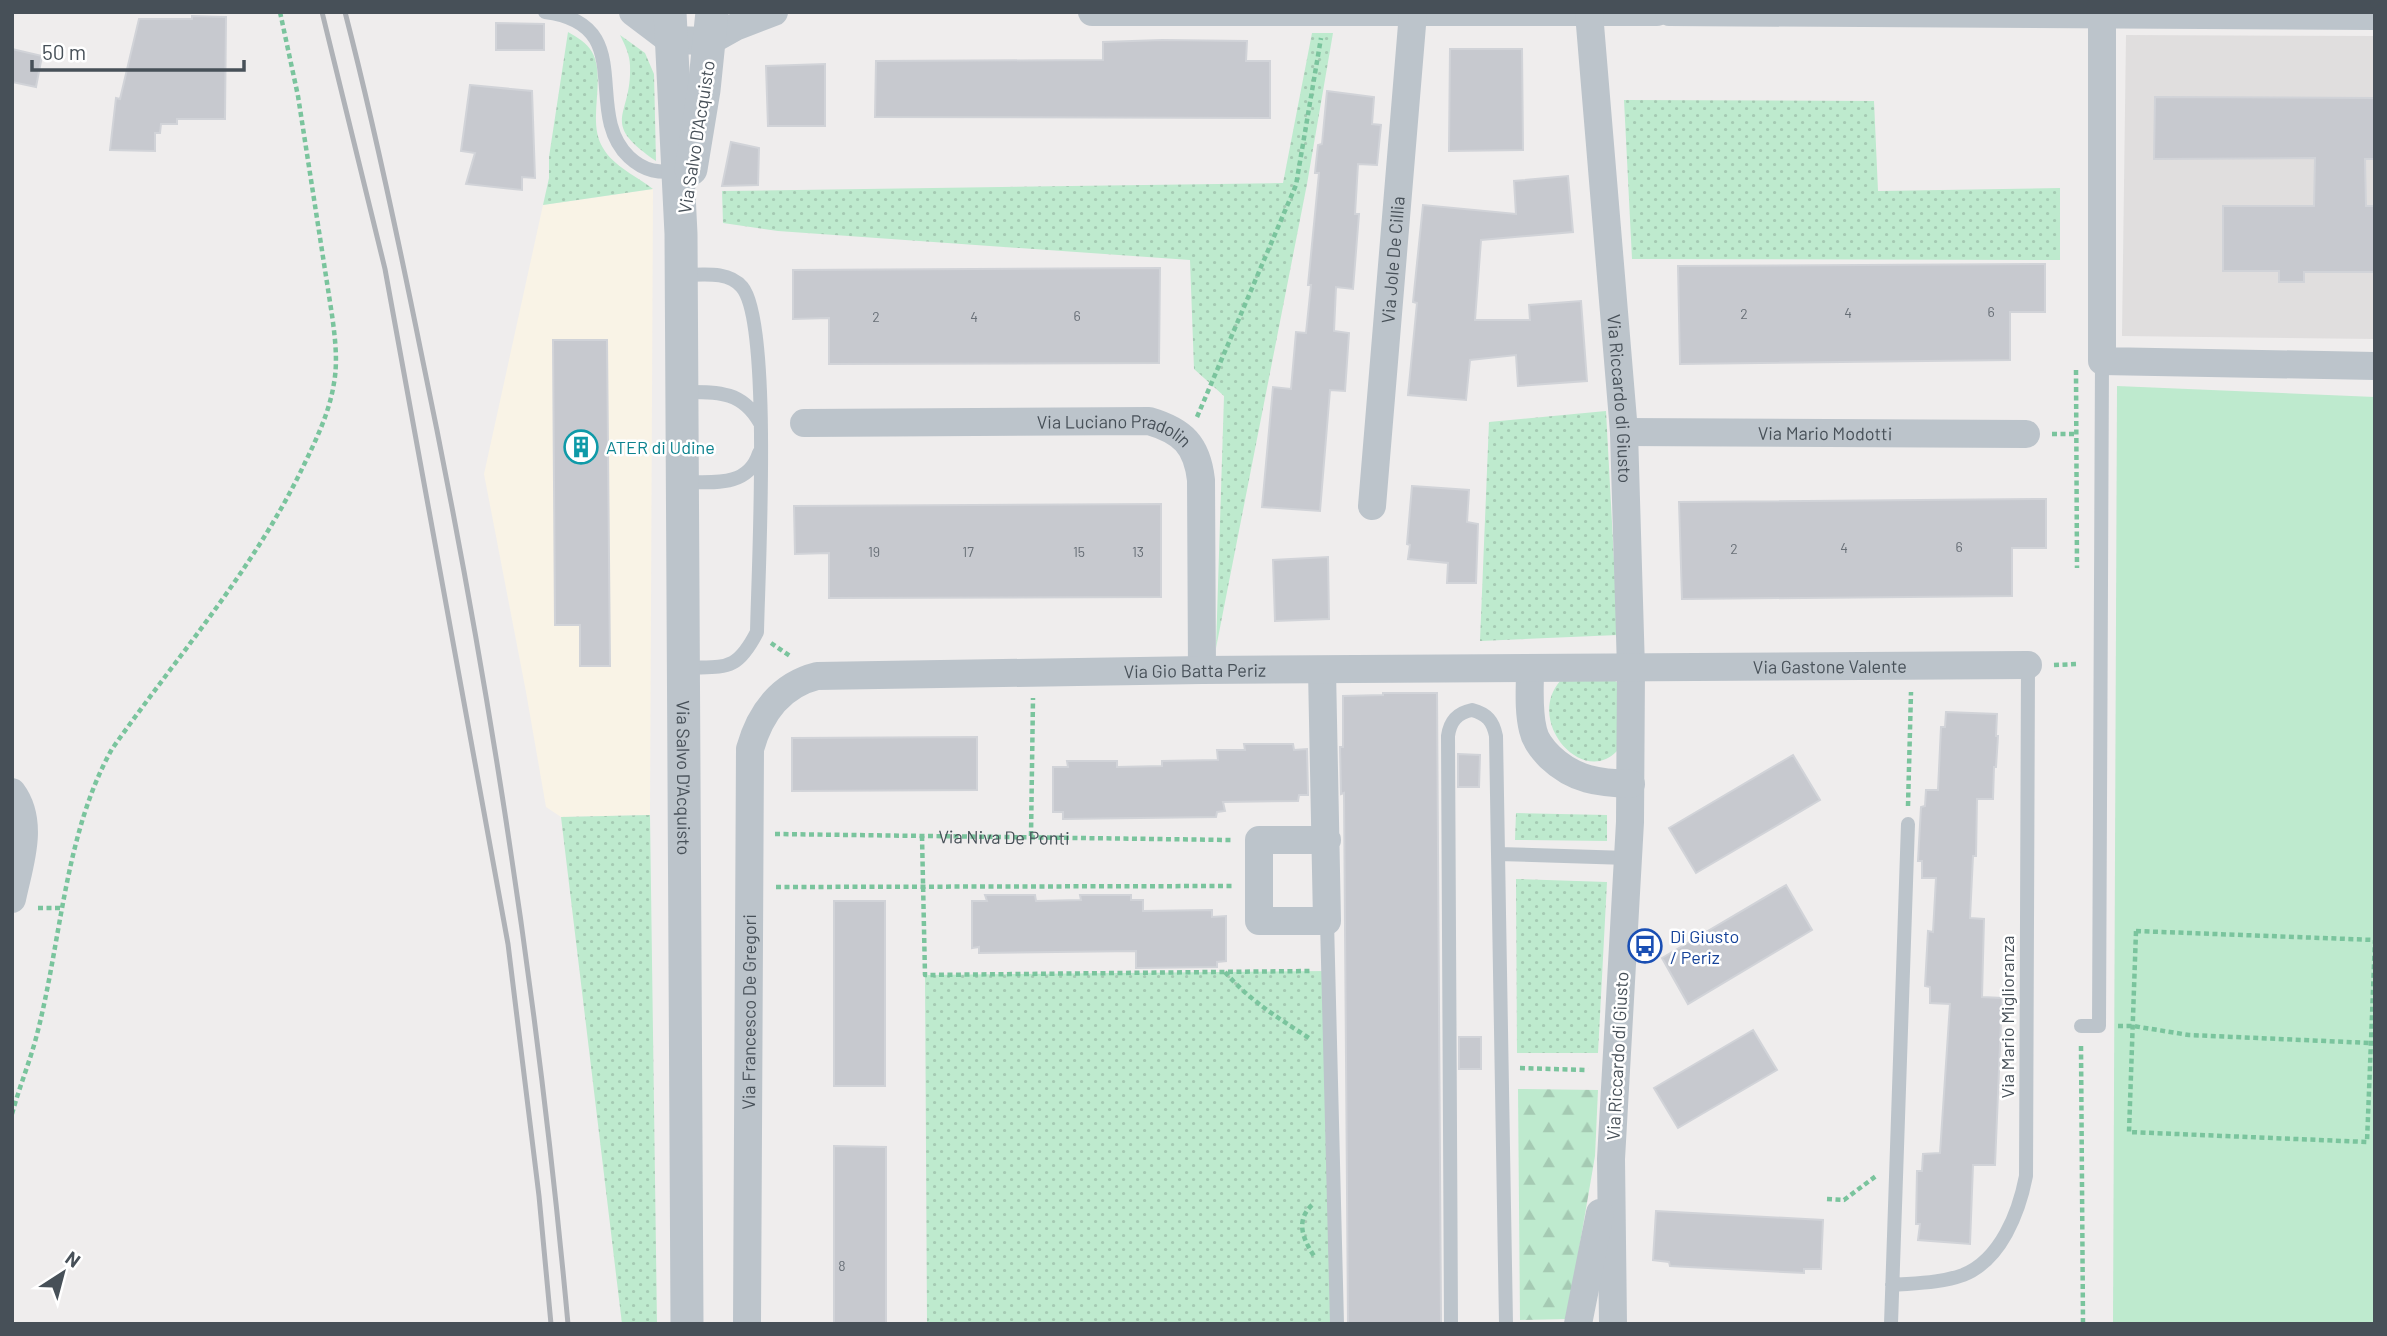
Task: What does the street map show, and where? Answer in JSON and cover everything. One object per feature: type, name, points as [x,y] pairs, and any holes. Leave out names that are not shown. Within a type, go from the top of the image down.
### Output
[{"type":"street","points":[[633,12],[670,26]]},
{"type":"street","points":[[711,27],[735,27],[774,12]]},
{"type":"street","points":[[1092,12],[1657,12]]},
{"type":"street","points":[[1669,12],[2375,16]]},
{"type":"street","name":"Via Jole De Cillia","points":[[1372,506],[1413,13]]},
{"type":"street","name":"Via Riccardo di Giusto","points":[[1589,13],[1624,432],[1631,669],[1628,858],[1611,1159],[1613,1324]]},
{"type":"street","points":[[2102,13],[2102,361],[2375,366]]},
{"type":"street","name":"Via Salvo D'Acquisto","points":[[685,171],[670,26],[711,27],[685,171],[681,234],[687,1324]]},
{"type":"street","name":"Via Luciano Pradolin","points":[[804,423],[1149,421],[1168,426],[1187,440],[1199,460],[1202,480],[1202,670]]},
{"type":"street","name":"Via Mario Modotti","points":[[1624,432],[2026,434]]},
{"type":"street","name":"Via Gastone Valente","points":[[1631,669],[2028,665]]},
{"type":"street","points":[[1530,669],[1530,715],[1533,733],[1544,751],[1560,767],[1578,778],[1602,783],[1631,784]]},
{"type":"street","name":"Via Gio Batta Periz","points":[[770,705],[799,681],[817,676],[1202,670],[1631,669]]},
{"type":"street","points":[[1322,670],[1327,840],[1327,921],[1259,921],[1259,840],[1327,840]]},
{"type":"street","name":"Via Francesco De Gregori","points":[[747,1324],[750,748],[755,729],[770,705]]},
{"type":"street","points":[[12,792],[19,802],[25,828],[12,899]]},
{"type":"street","name":"Via Riccardo di Giusto","points":[[1578,1324],[1611,1159]]},
{"type":"lane","points":[[545,12],[580,23],[596,40],[605,63],[609,122],[618,144],[626,154],[654,172],[685,171]]},
{"type":"lane","points":[[681,275],[724,275],[741,285],[749,298],[755,328],[761,446],[757,632],[745,655],[727,666],[684,668]]},
{"type":"lane","points":[[2081,1026],[2099,1026],[2102,361]]},
{"type":"lane","points":[[683,392],[719,392],[735,397],[752,409],[760,424]]},
{"type":"lane","points":[[682,482],[719,482],[739,478],[751,471],[761,446]]},
{"type":"lane","name":"Via Mario Miglioranza","points":[[1892,1284],[1916,1283],[1964,1274],[1983,1261],[1998,1244],[2011,1227],[2021,1202],[2026,1176],[2028,665]]},
{"type":"lane","points":[[1451,1324],[1448,736],[1452,721],[1465,711],[1472,710],[1481,712],[1493,725],[1496,736],[1506,1324]]},
{"type":"lane","points":[[1891,1324],[1908,824]]},
{"type":"lane","points":[[1498,854],[1628,858]]},
{"type":"lane","points":[[1327,921],[1337,1324]]},
{"type":"path","points":[[12,1114],[36,1038],[69,874],[98,773],[128,727],[225,598],[258,548],[294,485],[331,398],[335,380],[336,350],[332,315],[298,96],[280,12]]},
{"type":"path","points":[[1187,440],[1296,185],[1325,13]]},
{"type":"path","points":[[757,632],[817,676]]},
{"type":"path","points":[[1908,824],[1912,666]]},
{"type":"path","points":[[1031,837],[1034,673]]},
{"type":"path","name":"Via Niva De Ponti","points":[[749,833],[1259,840]]},
{"type":"path","points":[[922,836],[925,975],[1310,971]]},
{"type":"path","points":[[751,887],[1259,886]]},
{"type":"path","points":[[2136,931],[2375,940],[2367,1142],[2129,1132],[2136,931]]},
{"type":"path","points":[[1224,972],[1241,991],[1270,1014],[1316,1042]]},
{"type":"path","points":[[2115,1026],[2133,1026],[2189,1035],[2371,1043]]},
{"type":"path","points":[[1502,1068],[1599,1070]]},
{"type":"path","points":[[1827,1199],[1844,1200],[1896,1161]]},
{"type":"shaded area","points":[[2126,35],[2375,36],[2375,339],[2122,336]]},
{"type":"shaded area","points":[[653,189],[650,815],[561,817],[546,807],[484,474],[543,205]]},
{"type":"green space","points":[[568,32],[587,46],[596,63],[596,125],[603,148],[619,166],[653,189],[543,205]]},
{"type":"green space","points":[[1312,33],[1333,33],[1307,184],[1216,648],[1224,396],[1194,369],[1190,260],[778,231],[723,223],[722,191],[1283,183]]},
{"type":"green space","points":[[620,35],[645,53],[654,74],[656,161],[638,148],[623,127],[630,66]]},
{"type":"green space","points":[[1624,100],[1874,101],[1878,191],[2060,188],[2060,260],[1632,259]]},
{"type":"green space","points":[[2117,386],[2375,397],[2375,1324],[2113,1324]]},
{"type":"green space","points":[[1606,411],[1618,635],[1480,641],[1489,422]]},
{"type":"green space","points":[[1612,679],[1618,683],[1617,751],[1603,760],[1589,761],[1575,755],[1563,745],[1554,731],[1549,714],[1551,697],[1560,681]]},
{"type":"green space","points":[[1516,813],[1607,815],[1607,841],[1515,840]]},
{"type":"green space","points":[[650,815],[657,1324],[622,1324],[561,817]]},
{"type":"green space","points":[[1516,879],[1607,882],[1598,1053],[1517,1053]]},
{"type":"green space","points":[[1328,971],[1337,1324],[927,1324],[925,975]]},
{"type":"green space","points":[[1518,1089],[1598,1090],[1595,1156],[1567,1319],[1520,1320]]},
{"type":"building","points":[[192,16],[226,17],[225,119],[177,119],[177,124],[161,124],[160,133],[155,133],[155,151],[110,150],[116,98],[120,99],[139,19],[192,19]]},
{"type":"building","points":[[496,23],[544,24],[544,50],[496,50]]},
{"type":"building","points":[[1247,41],[1246,61],[1270,61],[1270,118],[875,117],[876,61],[1103,60],[1103,42]]},
{"type":"building","points":[[12,49],[42,56],[36,87],[12,82]]},
{"type":"building","points":[[1450,49],[1522,49],[1523,150],[1449,151]]},
{"type":"building","points":[[825,64],[825,126],[768,126],[766,66]]},
{"type":"building","points":[[470,85],[532,91],[535,178],[522,177],[522,190],[466,184],[475,153],[461,151]]},
{"type":"building","points":[[1327,91],[1374,97],[1372,124],[1381,125],[1377,165],[1358,164],[1355,214],[1359,214],[1353,289],[1336,287],[1334,331],[1349,333],[1345,391],[1330,390],[1320,511],[1262,507],[1273,387],[1291,389],[1296,332],[1306,333],[1319,173],[1315,173],[1318,145],[1322,144]]},
{"type":"building","points":[[2155,97],[2375,98],[2375,159],[2365,159],[2366,206],[2375,206],[2375,272],[2304,272],[2304,282],[2279,282],[2279,271],[2223,271],[2223,206],[2314,206],[2315,158],[2154,159]]},
{"type":"building","points":[[731,142],[759,148],[758,185],[722,186]]},
{"type":"building","points":[[1568,176],[1573,232],[1481,240],[1475,320],[1530,320],[1529,305],[1581,301],[1587,381],[1518,386],[1516,355],[1470,360],[1466,400],[1408,395],[1417,303],[1413,302],[1423,205],[1516,214],[1514,181]]},
{"type":"building","points":[[2045,264],[2045,312],[2010,312],[2010,360],[1680,364],[1678,266]]},
{"type":"building","points":[[1160,268],[1159,363],[829,364],[829,318],[793,319],[793,270]]},
{"type":"building","name":"ATER di Udine","points":[[553,340],[607,340],[610,666],[580,666],[580,625],[555,625]]},
{"type":"building","points":[[1412,486],[1469,490],[1467,522],[1478,524],[1476,583],[1447,583],[1448,563],[1408,559]]},
{"type":"building","points":[[2046,499],[2046,548],[2012,548],[2012,596],[1682,599],[1679,502]]},
{"type":"building","points":[[1161,504],[1161,597],[829,598],[829,553],[795,554],[794,506]]},
{"type":"building","points":[[1328,557],[1329,619],[1275,621],[1273,560]]},
{"type":"building","points":[[1437,693],[1441,1324],[1348,1324],[1344,793],[1341,794],[1340,747],[1343,747],[1343,696]]},
{"type":"building","points":[[1946,712],[1997,714],[1998,736],[1993,799],[1977,799],[1976,856],[1973,856],[1970,918],[1984,919],[1982,997],[2002,998],[1995,1165],[1973,1165],[1970,1244],[1918,1240],[1920,1224],[1916,1224],[1917,1171],[1922,1171],[1923,1154],[1940,1153],[1950,1004],[1930,1003],[1930,987],[1925,986],[1928,931],[1933,932],[1936,878],[1922,878],[1922,861],[1918,861],[1921,807],[1925,806],[1926,790],[1938,790],[1941,727],[1945,727]]},
{"type":"building","points":[[977,737],[977,790],[792,791],[792,738]]},
{"type":"building","points":[[1244,744],[1293,744],[1294,750],[1307,749],[1308,795],[1299,795],[1298,801],[1223,802],[1225,811],[1217,812],[1216,817],[1063,819],[1063,812],[1053,812],[1053,767],[1068,767],[1067,761],[1117,761],[1117,767],[1162,766],[1162,761],[1218,760],[1217,750],[1245,750]]},
{"type":"building","points":[[1458,754],[1480,755],[1479,787],[1458,787]]},
{"type":"building","points":[[1793,755],[1820,800],[1696,873],[1669,828]]},
{"type":"building","points":[[1786,885],[1812,930],[1688,1004],[1662,958]]},
{"type":"building","points":[[985,895],[1035,895],[1036,901],[1081,900],[1080,895],[1131,895],[1131,900],[1143,900],[1143,911],[1212,910],[1212,917],[1226,916],[1226,961],[1217,962],[1217,967],[1136,968],[1136,951],[979,953],[979,947],[972,948],[972,901],[987,901]]},
{"type":"building","points":[[834,901],[885,901],[885,1086],[834,1086]]},
{"type":"building","points":[[1753,1030],[1777,1070],[1678,1128],[1654,1088]]},
{"type":"building","points":[[1459,1037],[1481,1037],[1481,1069],[1459,1069]]},
{"type":"building","points":[[834,1146],[886,1147],[886,1324],[834,1324]]},
{"type":"building","points":[[1656,1211],[1823,1220],[1821,1269],[1804,1269],[1804,1273],[1670,1266],[1669,1262],[1653,1260]]},
{"type":"railway","points":[[322,12],[385,269],[508,944],[539,1196],[551,1324]]},
{"type":"railway","points":[[345,12],[376,139],[412,309],[489,714],[542,1079],[568,1324]]},
{"type":"place","name":"ATER di Udine","points":[[581,447]]},
{"type":"place","name":"Di Giusto / Periz","points":[[1645,946]]}]
